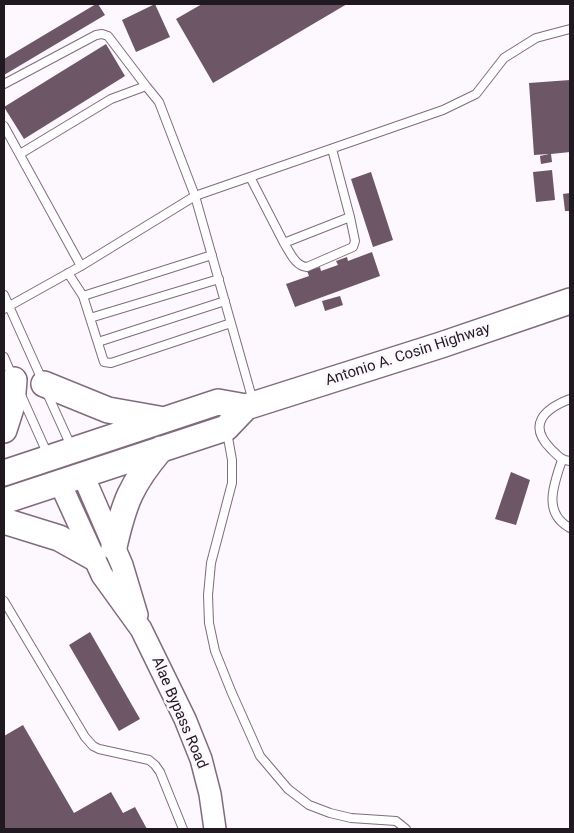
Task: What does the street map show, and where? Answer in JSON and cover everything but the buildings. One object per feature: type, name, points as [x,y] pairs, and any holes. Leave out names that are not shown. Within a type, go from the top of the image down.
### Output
[{"type":"highway","name":"Antonio A. Cosin Highway","points":[[4,501],[226,428],[250,406],[441,345],[570,301]]},
{"type":"highway","points":[[4,430],[12,405],[14,380]]},
{"type":"highway","points":[[44,384],[108,410],[164,420]]},
{"type":"highway","name":"Antonio A. Cosin Highway","points":[[4,473],[218,402],[250,406]]},
{"type":"highway","points":[[4,521],[104,552],[136,480],[161,449]]},
{"type":"highway","points":[[72,450],[83,475]]},
{"type":"highway","points":[[49,458],[60,483]]},
{"type":"main road","name":"Alae Bypass Road","points":[[83,475],[104,552]]},
{"type":"main road","name":"Alae Bypass Road","points":[[60,483],[104,552],[122,565],[141,629],[170,686],[201,759],[210,794],[215,829]]},
{"type":"lane","points":[[7,308],[81,266],[195,196],[443,110],[476,94],[504,58],[536,38],[570,29]]},
{"type":"lane","points":[[4,84],[96,35],[102,34],[108,36],[159,102],[195,196],[231,323],[250,406]]},
{"type":"lane","points":[[20,154],[111,99],[146,86]]},
{"type":"lane","points":[[4,126],[81,266]]},
{"type":"lane","points":[[250,177],[284,243],[298,264],[307,267],[353,247],[355,241],[332,149]]},
{"type":"lane","points":[[284,243],[350,216]]},
{"type":"lane","points":[[83,296],[212,255]]},
{"type":"lane","points":[[68,273],[83,296],[104,362],[111,363],[231,323]]},
{"type":"lane","points":[[90,318],[219,279]]},
{"type":"lane","points":[[4,295],[7,308],[44,384],[72,450]]},
{"type":"lane","points":[[98,342],[225,301]]},
{"type":"lane","points":[[4,357],[49,458]]},
{"type":"lane","points":[[570,399],[547,411],[542,417],[539,426],[543,441],[562,460],[570,461]]},
{"type":"lane","points":[[226,428],[230,441],[232,482],[211,563],[208,623],[214,651],[260,756],[288,789],[309,805],[351,818],[396,821],[406,829]]},
{"type":"lane","points":[[562,460],[554,484],[552,498],[560,521],[570,528]]},
{"type":"lane","points":[[4,601],[85,738],[99,749],[149,760],[155,765],[160,772],[183,829]]}]
